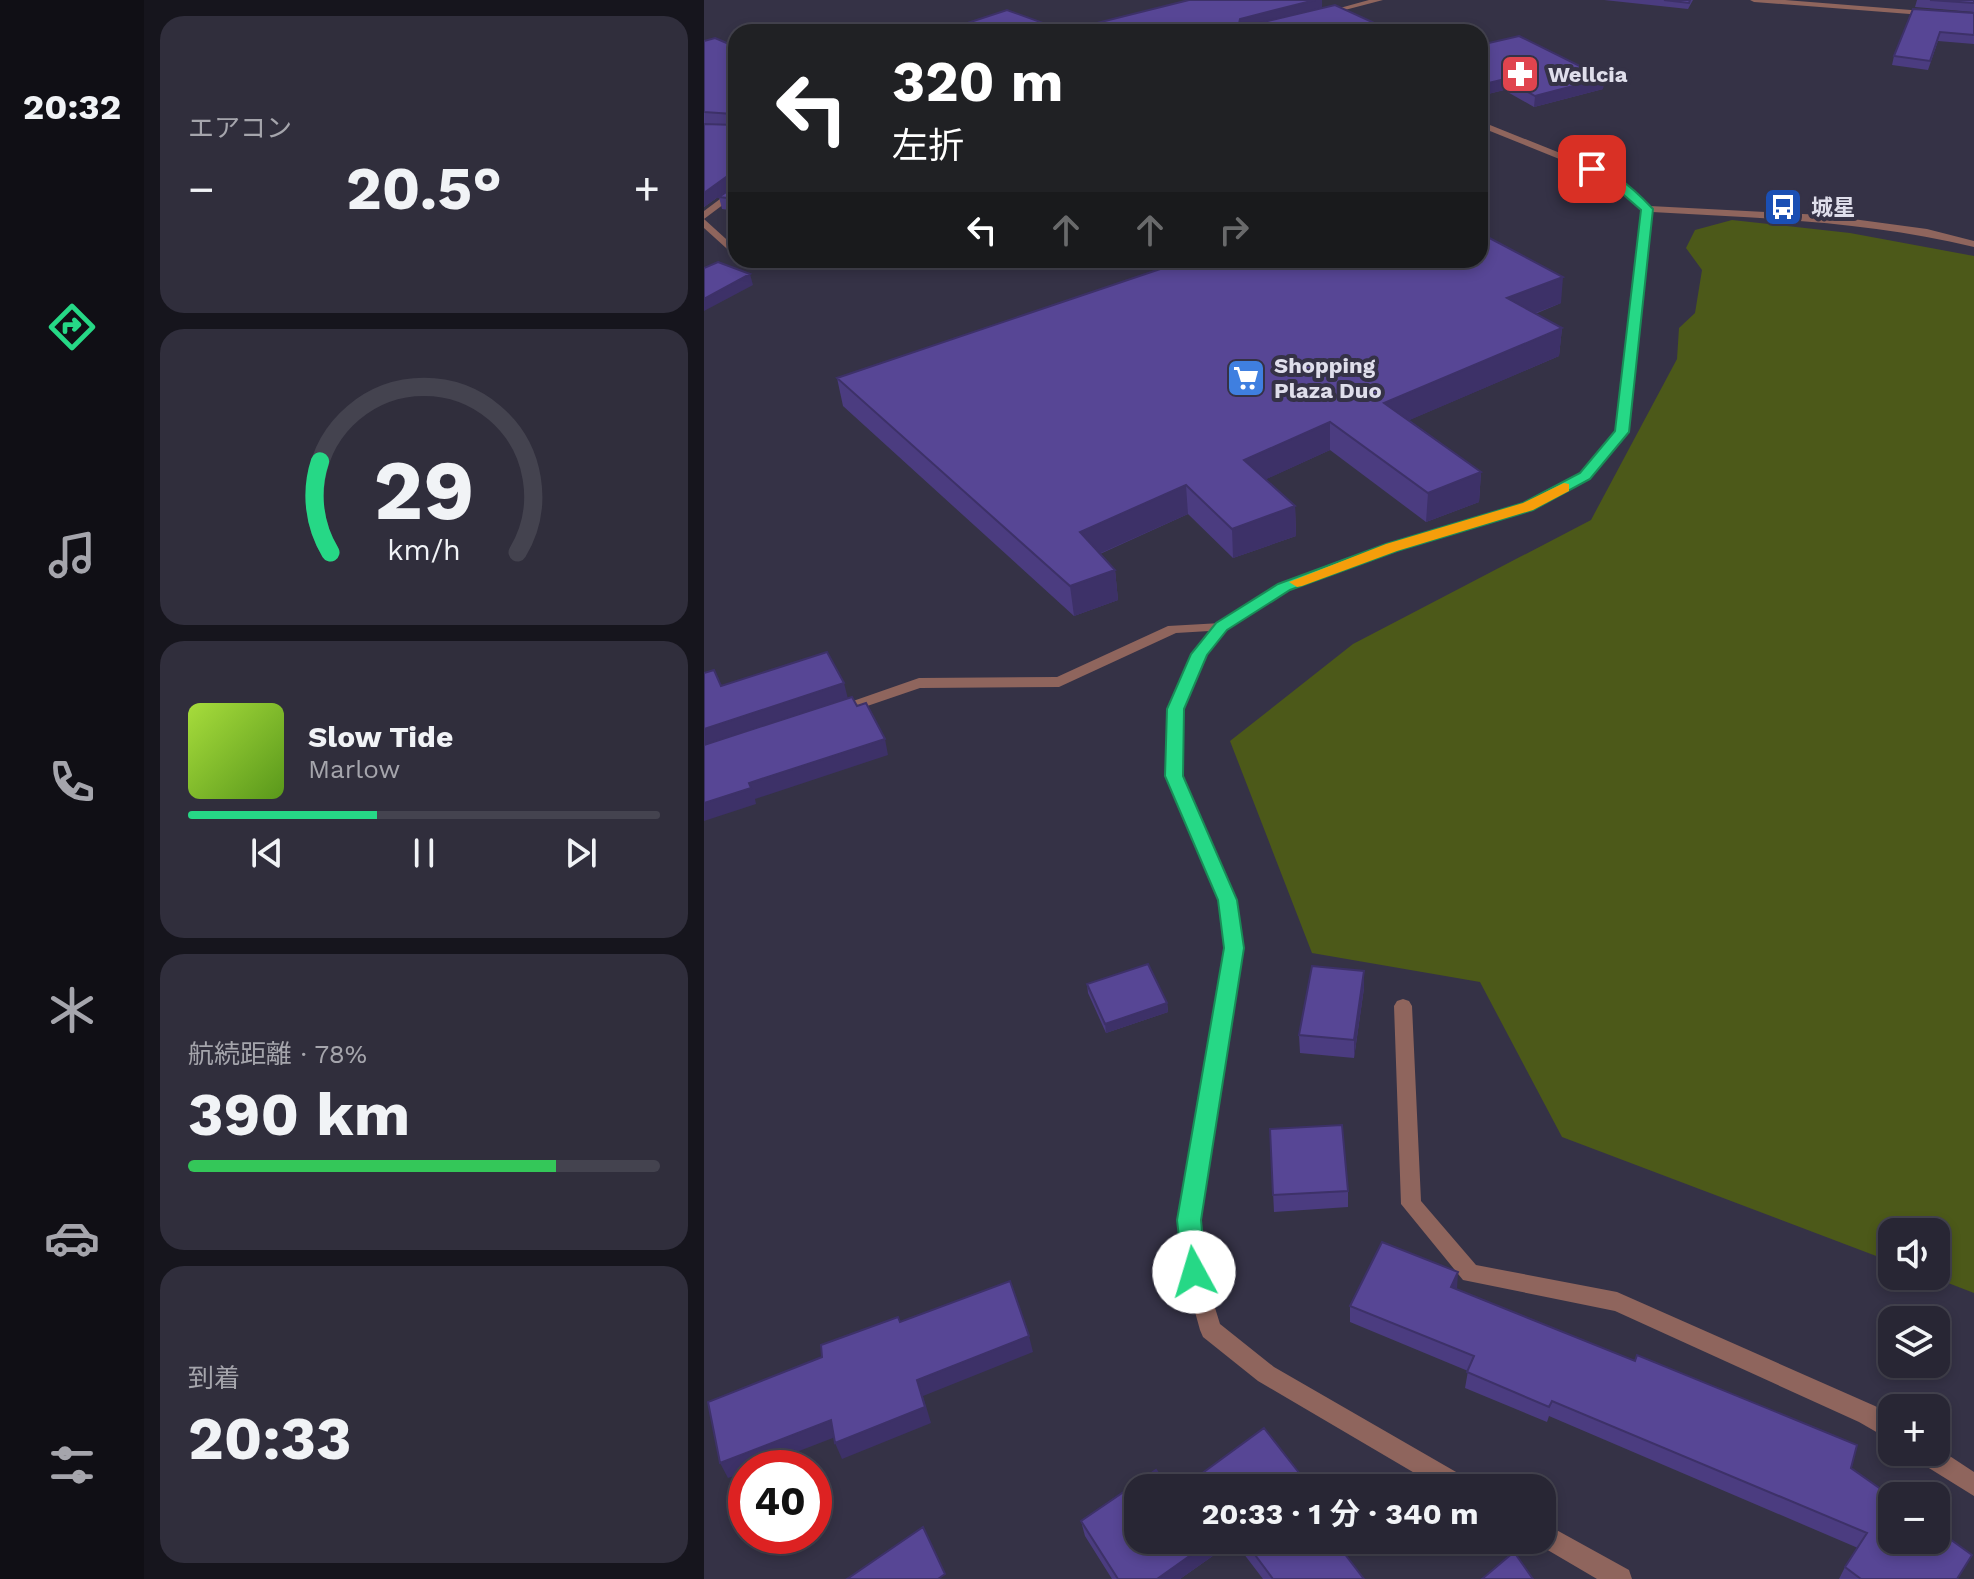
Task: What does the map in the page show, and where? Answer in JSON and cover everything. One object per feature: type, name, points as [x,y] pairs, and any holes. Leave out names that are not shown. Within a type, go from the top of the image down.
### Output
[{"type":"street","points":[[1305,18],[1379,0]]},
{"type":"street","points":[[1754,0],[1974,17]]},
{"type":"street","points":[[1488,127],[1592,169],[1614,181],[1647,209],[1823,218],[1927,232],[1974,244]]},
{"type":"street","points":[[728,197],[704,219],[728,252]]},
{"type":"street","points":[[1438,1474],[1266,1374],[1211,1330],[1194,1272],[1189,1220],[1234,948],[1228,900],[1174,776],[1175,709],[1199,654],[1221,627],[1284,587],[1391,547],[1528,506],[1585,476],[1622,432],[1647,209]]},
{"type":"street","points":[[819,717],[919,683],[1059,682],[1173,629],[1221,627]]},
{"type":"street","points":[[1403,1006],[1411,1204],[1470,1273],[1617,1302],[1878,1421]]},
{"type":"street","points":[[1945,1466],[1974,1485]]},
{"type":"street","points":[[1556,1542],[1620,1579]]},
{"type":"green space","points":[[1732,220],[1850,233],[1974,256],[1974,1293],[1950,1284],[1950,1218],[1878,1218],[1878,1257],[1562,1137],[1480,982],[1312,953],[1230,741],[1353,644],[1591,520],[1677,359],[1679,328],[1695,313],[1702,270],[1686,248],[1695,230]]},
{"type":"building","points":[[1189,0],[1315,0],[1240,19],[1239,24],[1093,24]]},
{"type":"building","points":[[1930,0],[1974,0],[1974,3]]},
{"type":"building","points":[[1335,5],[1377,24],[1255,24]]},
{"type":"building","points":[[1913,9],[1974,13],[1974,35],[1940,32],[1930,61],[1894,56]]},
{"type":"building","points":[[1007,10],[1046,24],[964,24]]},
{"type":"building","points":[[1519,36],[1604,78],[1535,96],[1505,79],[1488,83],[1488,43]]},
{"type":"building","points":[[715,38],[728,44],[728,114],[704,112],[704,41]]},
{"type":"building","points":[[704,124],[728,125],[728,176],[704,193]]},
{"type":"building","points":[[1488,237],[1563,277],[1507,298],[1562,328],[1384,403],[1481,472],[1428,493],[1330,422],[1244,460],[1295,506],[1232,529],[1186,485],[1080,532],[1115,570],[1070,586],[837,378],[1163,268],[1488,268]]},
{"type":"building","points":[[718,262],[750,274],[704,299],[704,268]]},
{"type":"building","points":[[827,652],[844,683],[704,729],[704,673],[714,670],[721,686]]},
{"type":"building","points":[[852,697],[857,706],[866,703],[885,739],[749,783],[751,788],[704,803],[704,745]]},
{"type":"building","points":[[1148,964],[1167,1003],[1105,1024],[1087,984]]},
{"type":"building","points":[[1312,966],[1364,971],[1354,1040],[1299,1035]]},
{"type":"building","points":[[1342,1125],[1348,1191],[1273,1195],[1270,1129]]},
{"type":"building","points":[[1382,1242],[1458,1272],[1451,1287],[1635,1361],[1637,1355],[1857,1445],[1851,1468],[1878,1487],[1878,1554],[1950,1554],[1950,1539],[1972,1555],[1957,1579],[1861,1579],[1845,1567],[1867,1533],[1552,1401],[1549,1407],[1467,1372],[1474,1356],[1350,1306]]},
{"type":"building","points":[[1010,1281],[1029,1336],[917,1380],[925,1407],[835,1443],[831,1420],[754,1450],[728,1450],[728,1460],[720,1463],[708,1402],[822,1357],[821,1345],[898,1317],[900,1322]]},
{"type":"building","points":[[1264,1428],[1300,1474],[1201,1474]]},
{"type":"building","points":[[1124,1492],[1124,1554],[1192,1554],[1157,1579],[1118,1579],[1081,1521]]},
{"type":"building","points":[[923,1527],[945,1574],[938,1579],[847,1579]]},
{"type":"building","points":[[1254,1554],[1345,1554],[1364,1579],[1273,1579]]},
{"type":"building","points":[[1515,1554],[1533,1579],[1482,1579]]},
{"type":"slow traffic","points":[[1297,582],[1391,547],[1528,506],[1564,487]]},
{"type":"place","name":"Wellcia","points":[[1520,74]]},
{"type":"place","name":"城星","points":[[1783,207]]},
{"type":"place","name":"Shopping Plaza Duo","points":[[1246,378]]},
{"type":"route","points":[[1194,1272],[1189,1220],[1234,948],[1228,900],[1174,776],[1175,709],[1199,654],[1221,627],[1284,587],[1391,547],[1528,506],[1585,476],[1622,432],[1647,209],[1614,181],[1592,169]]}]
